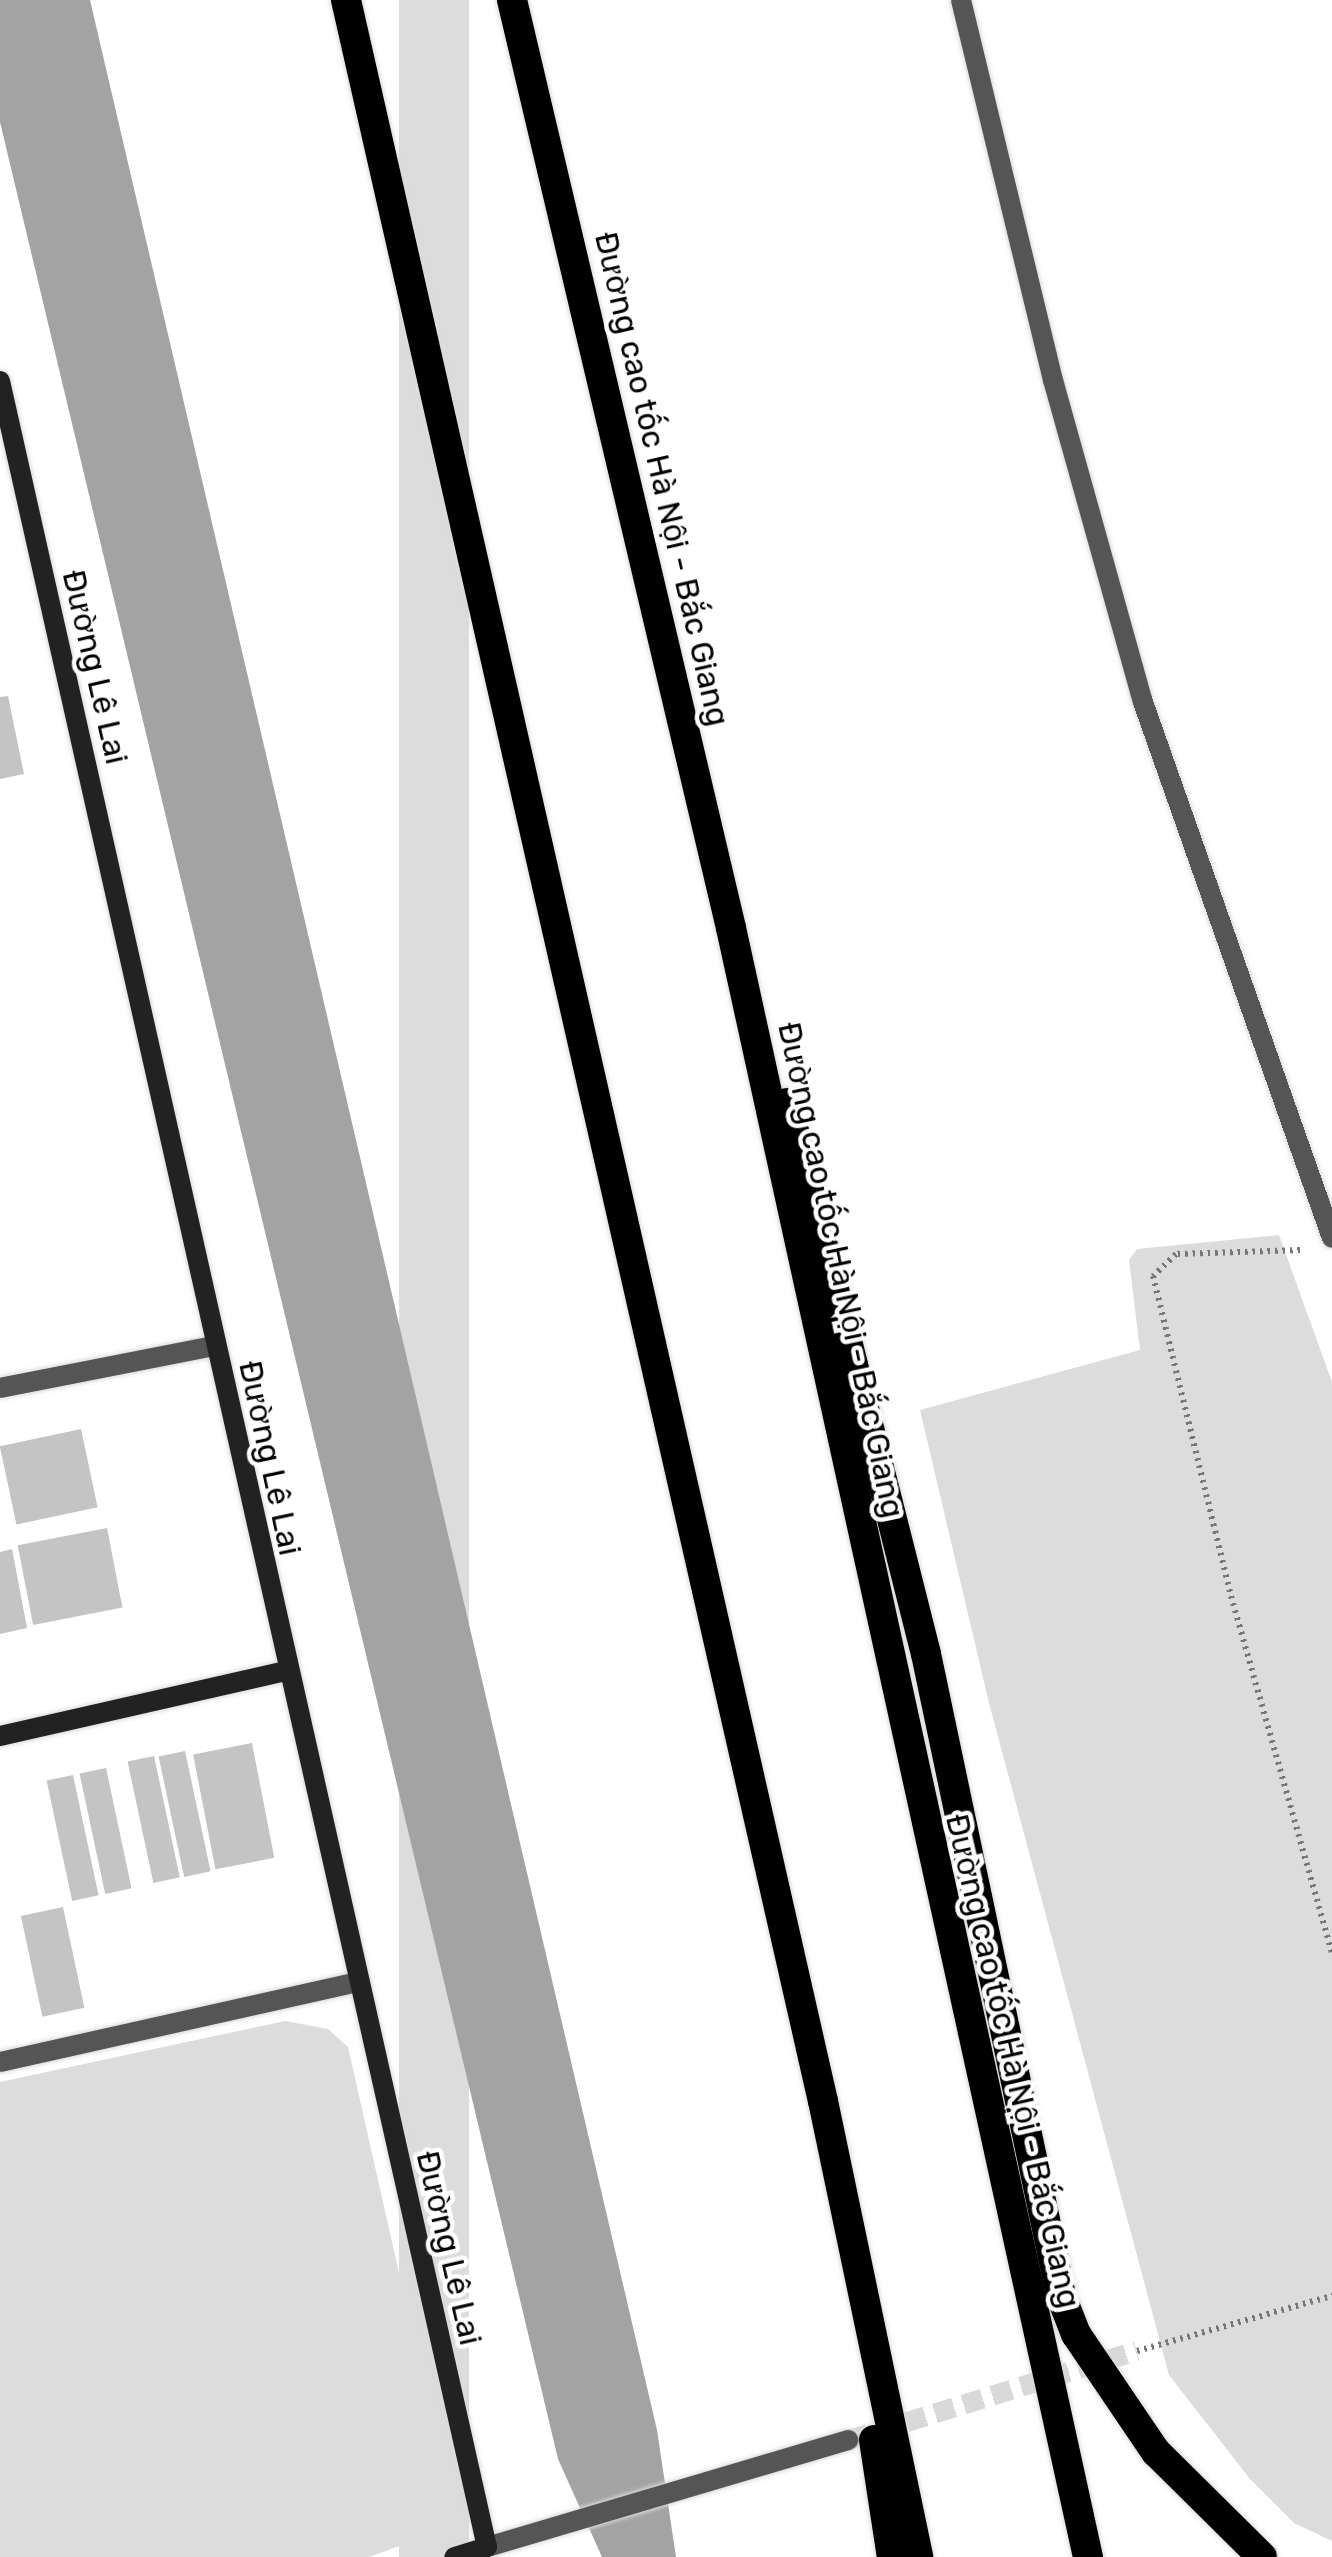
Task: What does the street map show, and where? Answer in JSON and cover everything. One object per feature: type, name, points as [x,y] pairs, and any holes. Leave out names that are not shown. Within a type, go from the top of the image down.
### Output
[{"type":"highway","points":[[346,0],[823,2100],[918,2557]]},
{"type":"highway","name":"Đường cao tốc Hà Nội - Bắc Giang","points":[[512,0],[732,928],[1088,2557]]},
{"type":"highway","points":[[732,928],[797,1135],[926,1654],[1060,2296],[1076,2334],[1156,2452],[1262,2557]]},
{"type":"highway","points":[[823,2100],[892,2557]]},
{"type":"street","points":[[961,0],[1048,362],[1143,702],[1332,1238]]},
{"type":"street","name":"Đường Lê Lai","points":[[0,381],[286,1671],[487,2547]]},
{"type":"street","points":[[0,1388],[215,1346]]},
{"type":"street","points":[[0,1736],[286,1671]]},
{"type":"street","points":[[0,2062],[358,1982]]},
{"type":"street","points":[[454,2557],[850,2440]]},
{"type":"path","points":[[1300,1250],[1176,1254],[1153,1276],[1230,1596],[1332,1954]]},
{"type":"path","points":[[1137,2352],[1332,2296]]},
{"type":"shaded area","points":[[0,0],[90,0],[657,2430],[676,2557],[602,2557],[558,2459],[0,122]]},
{"type":"shaded area","points":[[399,0],[469,0],[469,2557],[399,2557]]},
{"type":"shaded area","points":[[1279,1235],[1332,1382],[1332,2541],[1294,2523],[1250,2479],[1169,2375],[989,1703],[920,1410],[1140,1350],[1129,1260],[1137,1249]]},
{"type":"shaded area","points":[[285,2021],[328,2029],[348,2047],[443,2468],[446,2487],[435,2515],[419,2539],[369,2557],[0,2557],[0,2082]]},
{"type":"building","points":[[8,696],[24,774],[0,779],[0,697]]},
{"type":"building","points":[[81,1429],[98,1507],[16,1525],[0,1446]]},
{"type":"building","points":[[107,1528],[122,1608],[33,1625],[18,1545]]},
{"type":"building","points":[[12,1549],[27,1628],[0,1634],[0,1552]]},
{"type":"building","points":[[252,1743],[274,1858],[215,1869],[193,1754]]},
{"type":"building","points":[[185,1751],[211,1871],[184,1877],[159,1757]]},
{"type":"building","points":[[154,1756],[180,1877],[153,1883],[128,1762]]},
{"type":"building","points":[[106,1768],[132,1888],[105,1894],[80,1774]]},
{"type":"building","points":[[73,1775],[99,1895],[72,1901],[47,1781]]},
{"type":"building","points":[[63,1907],[84,2008],[42,2017],[21,1916]]},
{"type":"tunnel","points":[[849,2440],[1137,2351]]}]
